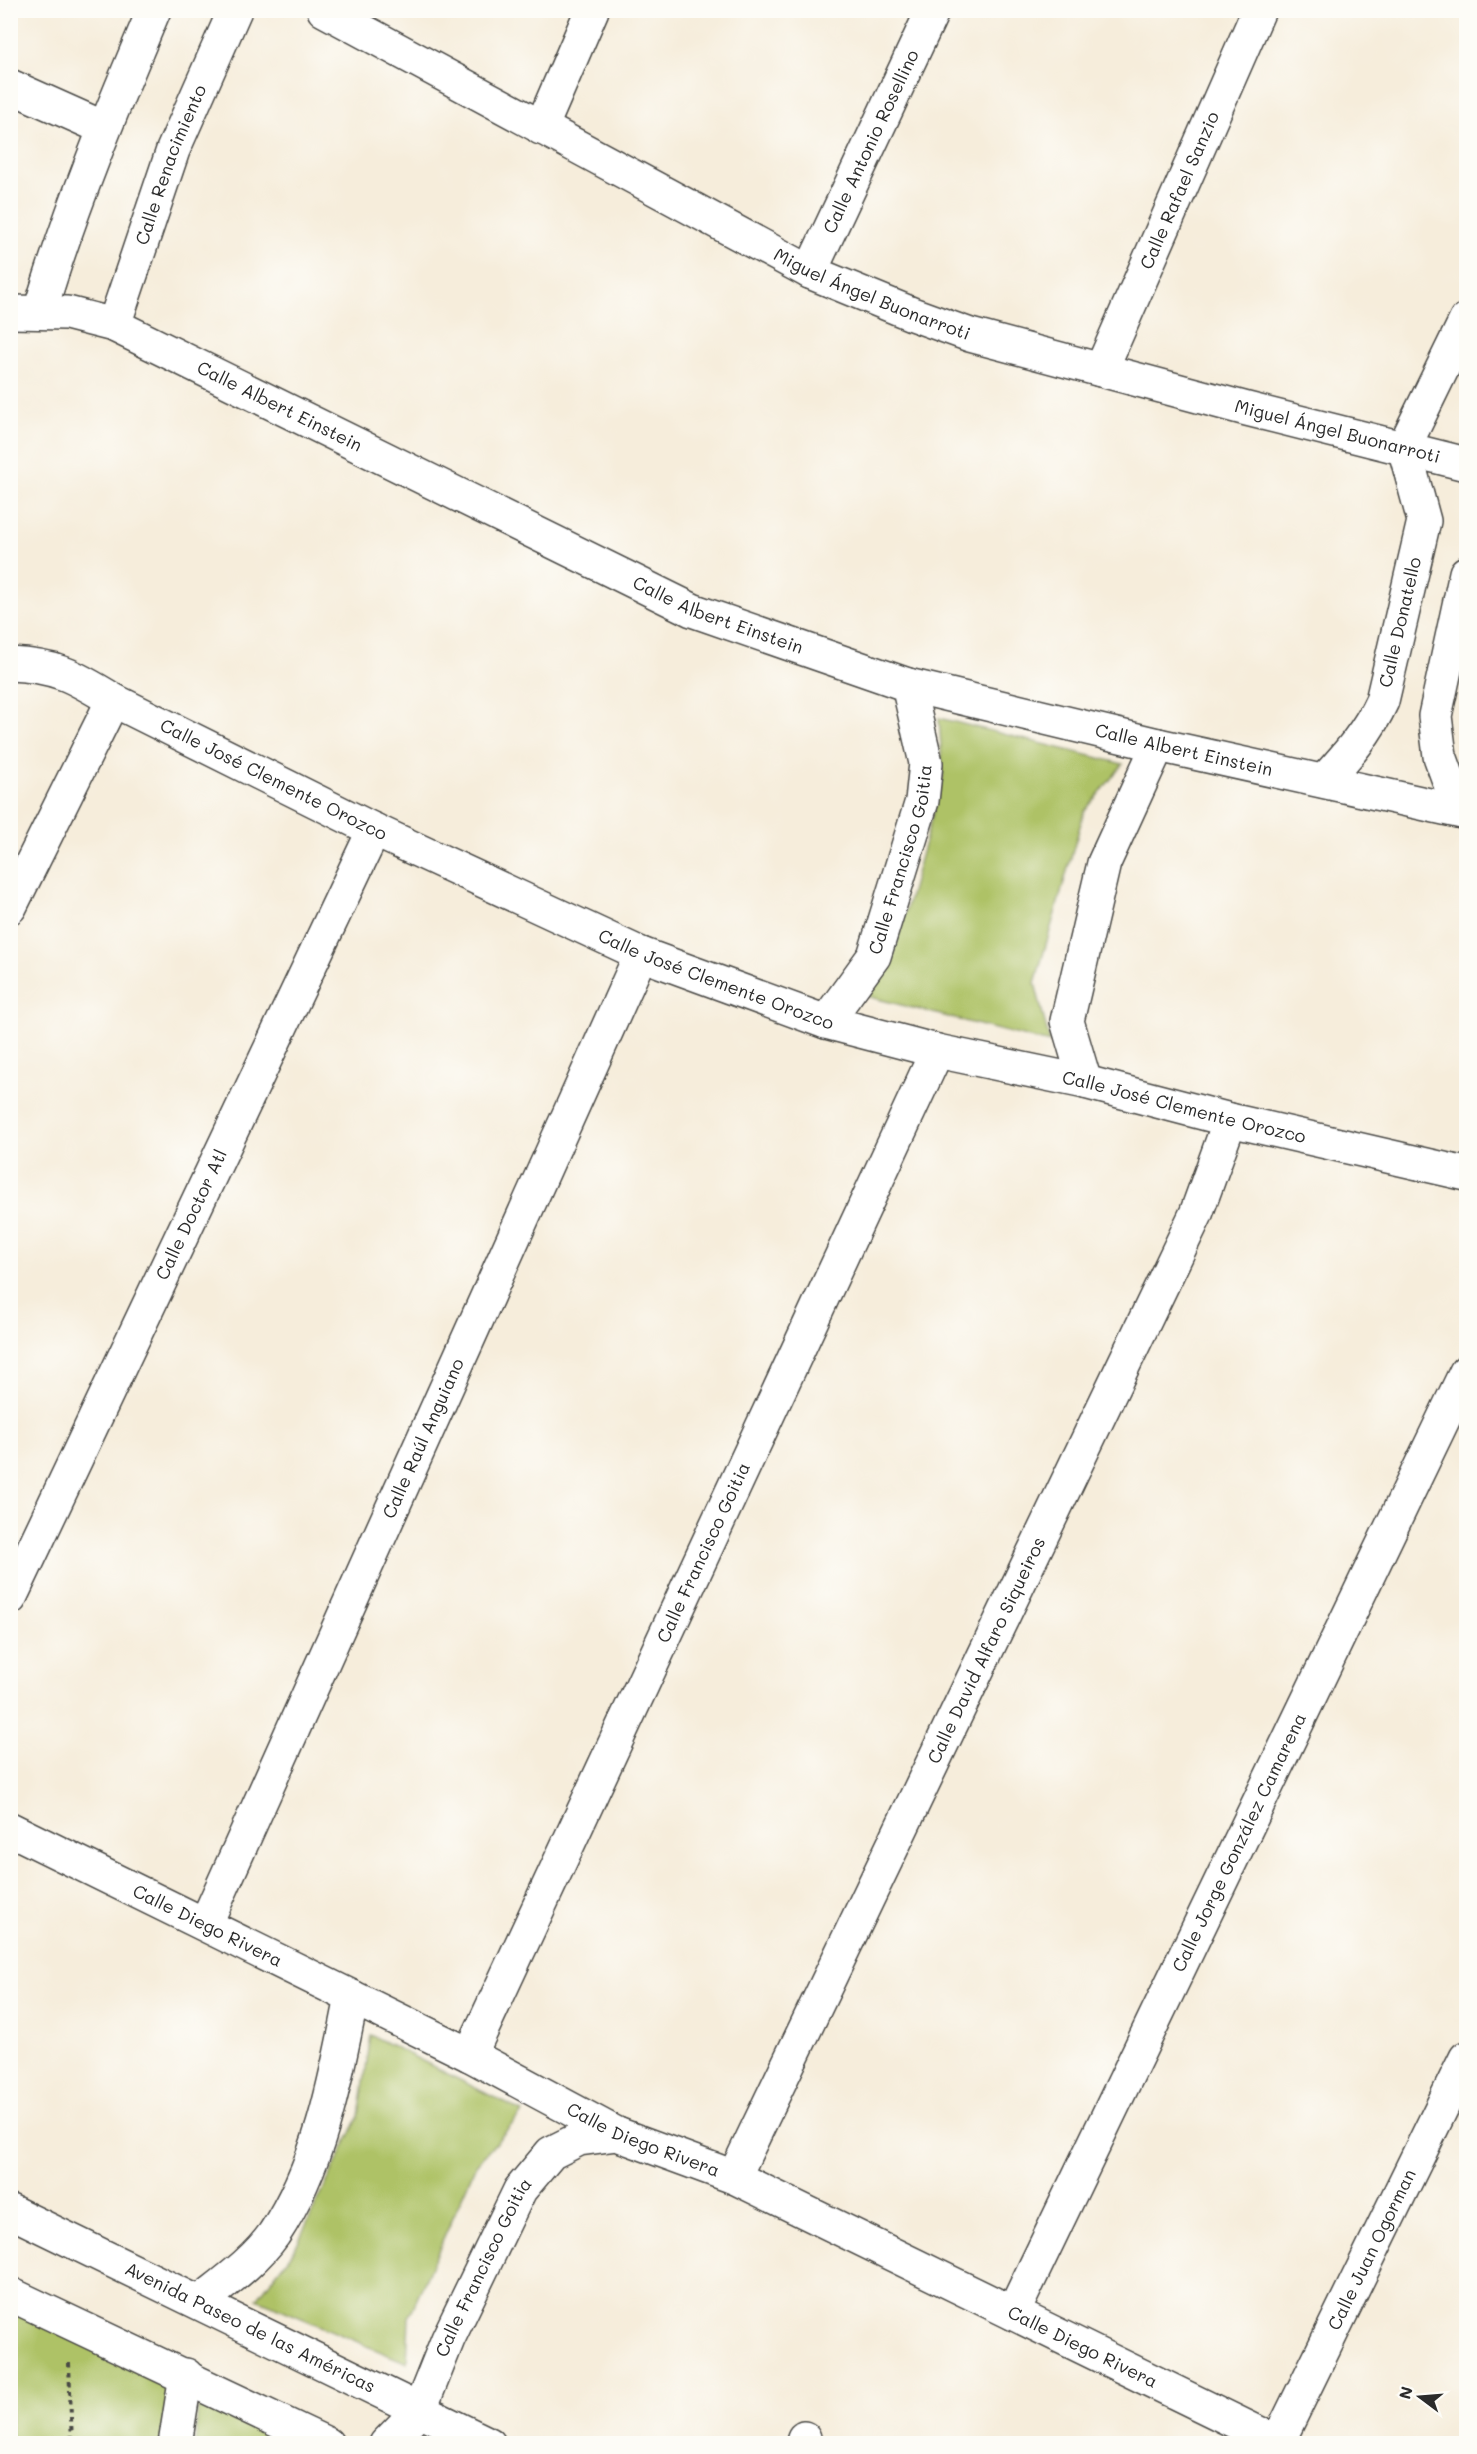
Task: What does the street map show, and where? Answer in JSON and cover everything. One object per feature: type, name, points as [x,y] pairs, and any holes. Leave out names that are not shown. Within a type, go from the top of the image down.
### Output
[{"type":"street","points":[[25,312],[63,237],[104,128],[154,10]]},
{"type":"street","name":"Calle Renacimiento","points":[[114,325],[173,150],[235,10]]},
{"type":"street","name":"Miguel Ángel Buonarroti","points":[[324,10],[810,272],[912,314],[970,334],[1101,370],[1467,464]]},
{"type":"street","points":[[541,128],[592,10]]},
{"type":"street","name":"Calle Antonio Rosellino","points":[[810,272],[933,10]]},
{"type":"street","name":"Calle Rafael Sanzio","points":[[1101,370],[1259,10]]},
{"type":"street","points":[[10,86],[104,128]]},
{"type":"street","name":"Calle Albert Einstein","points":[[25,312],[67,313],[114,325],[692,610],[908,685],[1158,745],[1463,812]]},
{"type":"street","points":[[1404,447],[1467,320]]},
{"type":"street","name":"Calle Donatello","points":[[1324,781],[1352,751],[1373,720],[1382,700],[1403,615],[1424,521],[1404,447]]},
{"type":"street","points":[[1463,812],[1440,756],[1435,716],[1467,573]]},
{"type":"street","name":"Calle José Clemente Orozco","points":[[10,664],[42,665],[72,675],[113,700],[374,830],[640,954],[826,1022],[937,1051],[1085,1082],[1230,1120],[1467,1174]]},
{"type":"street","name":"Calle Francisco Goitia","points":[[826,1022],[874,956],[922,801],[926,763],[908,685]]},
{"type":"street","points":[[10,907],[113,700]]},
{"type":"street","points":[[1085,1082],[1067,1021],[1104,863],[1158,745]]},
{"type":"street","name":"Calle Doctor Atl","points":[[10,1598],[374,830]]},
{"type":"street","name":"Calle Raúl Anguiano","points":[[206,1923],[640,954]]},
{"type":"street","name":"Calle Francisco Goitia","points":[[470,2055],[937,1051]]},
{"type":"street","name":"Calle David Alfaro Siqueiros","points":[[734,2177],[1196,1214],[1230,1120]]},
{"type":"street","name":"Calle Jorge González Camarena","points":[[1012,2313],[1467,1372]]},
{"type":"street","name":"Calle Diego Rivera","points":[[10,1828],[470,2055],[618,2134],[734,2177],[1280,2443]]},
{"type":"street","points":[[200,2302],[237,2272],[273,2235],[315,2155],[337,2072],[352,1996]]},
{"type":"street","name":"Calle Juan Ogorman","points":[[1280,2443],[1467,2058]]},
{"type":"street","name":"Calle Francisco Goitia","points":[[386,2444],[420,2409],[448,2339],[520,2190],[551,2152],[579,2139],[618,2134]]},
{"type":"street","name":"Avenida Paseo de las Américas","points":[[10,2211],[489,2444]]},
{"type":"street","points":[[10,2294],[186,2375],[327,2444]]},
{"type":"street","points":[[175,2444],[186,2375]]},
{"type":"path","points":[[68,2321],[72,2444]]},
{"type":"path","points":[[10,2436],[17,2444]]},
{"type":"green space","points":[[939,718],[1123,764],[1084,812],[1035,983],[1050,1043],[866,996],[894,953],[943,777]]},
{"type":"green space","points":[[371,2035],[523,2112],[476,2165],[409,2317],[407,2363],[257,2299],[294,2250],[359,2116]]},
{"type":"green space","points":[[11,2287],[180,2368],[168,2443],[11,2444]]},
{"type":"green space","points":[[199,2392],[315,2444],[195,2444]]}]
